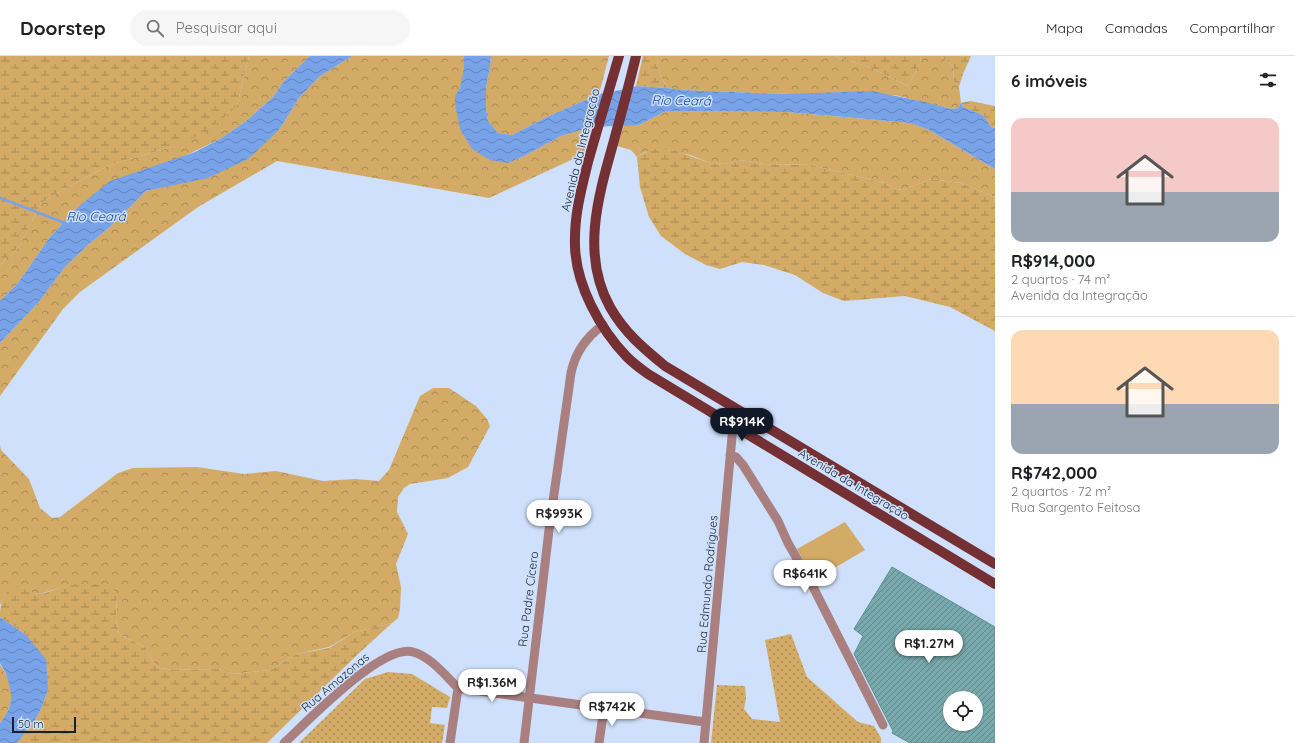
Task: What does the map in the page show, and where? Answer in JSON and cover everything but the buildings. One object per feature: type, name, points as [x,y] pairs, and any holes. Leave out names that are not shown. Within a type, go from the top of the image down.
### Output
[{"type":"main road","name":"Avenida da Integração","points":[[618,58],[577,204],[575,247],[583,286],[597,317],[611,339],[627,357],[648,374],[995,584]]},
{"type":"main road","name":"Avenida da Integração","points":[[636,59],[602,182],[595,222],[594,255],[602,286],[609,305],[618,319],[641,346],[665,366],[995,564]]},
{"type":"main road","points":[[700,406],[708,391]]},
{"type":"main road","points":[[710,412],[718,398]]},
{"type":"street","name":"Rua Padre Cícero","points":[[524,743],[550,522],[573,361],[583,343],[589,336],[603,326]]},
{"type":"street","name":"Rua Edmundo Rodrigues","points":[[704,743],[718,602],[730,455],[734,426]]},
{"type":"street","points":[[730,455],[736,457],[743,465],[778,521],[883,725]]},
{"type":"street","name":"Rua Amazonas","points":[[284,743],[356,677],[380,660],[399,652],[412,651],[420,654],[434,664],[458,688]]},
{"type":"street","points":[[450,743],[458,688],[705,722]]},
{"type":"street","points":[[599,743],[604,708]]},
{"type":"green space","points":[[0,56],[249,56],[237,106],[208,131],[172,147],[112,164],[41,203],[19,247],[0,265]]},
{"type":"green space","points":[[249,56],[310,56],[284,81],[273,97],[246,121],[220,139],[78,207],[50,237],[18,283],[0,301],[0,265],[19,247],[41,203],[112,164],[172,147],[237,106]]},
{"type":"green space","points":[[352,56],[464,56],[465,64],[463,77],[455,104],[508,163],[561,136],[591,127],[584,152],[571,160],[489,198],[277,161],[198,207],[80,292],[63,309],[0,396],[0,343],[38,303],[65,267],[89,244],[110,227],[146,191],[172,185],[279,130],[299,98],[319,77]]},
{"type":"green space","points":[[491,56],[609,56],[599,94],[547,117],[512,135],[498,133],[488,121],[486,108],[486,88]]},
{"type":"green space","points":[[643,56],[657,56],[660,73],[668,88],[636,86]]},
{"type":"green space","points":[[657,56],[834,56],[869,67],[908,86],[920,64],[921,56],[941,56],[953,66],[954,81],[959,87],[961,103],[958,108],[951,109],[895,95],[787,94],[680,90],[668,88],[660,73]]},
{"type":"green space","points":[[834,56],[921,56],[920,64],[908,86],[869,67]]},
{"type":"green space","points":[[941,56],[971,56],[959,87],[954,81],[953,66]]},
{"type":"green space","points":[[970,101],[995,106],[995,128],[991,127],[983,115],[963,107],[961,103]]},
{"type":"green space","points":[[666,111],[788,112],[911,123],[929,130],[995,169],[995,197],[961,183],[931,179],[903,190],[896,189],[885,183],[811,165],[764,164],[741,160],[726,164],[710,163],[690,155],[662,149],[645,152],[637,157],[631,150],[617,146],[624,125],[639,125]]},
{"type":"green space","points":[[652,149],[673,150],[710,163],[726,164],[741,160],[764,164],[811,165],[885,183],[896,189],[903,190],[931,179],[961,183],[995,197],[995,331],[950,307],[905,296],[844,301],[823,293],[795,275],[764,265],[742,262],[720,269],[706,265],[685,254],[661,236],[649,217],[640,187],[637,157]]},
{"type":"green space","points":[[433,388],[449,388],[476,406],[487,419],[490,426],[468,467],[448,478],[410,484],[404,488],[398,497],[397,512],[408,534],[396,564],[401,587],[400,610],[398,618],[392,623],[355,632],[329,647],[297,654],[270,670],[233,674],[219,669],[171,670],[156,667],[145,647],[119,634],[116,619],[117,597],[69,585],[40,594],[33,593],[20,587],[6,592],[0,605],[0,445],[1,450],[29,479],[40,508],[52,518],[60,517],[118,473],[133,468],[197,467],[244,474],[276,471],[323,481],[355,479],[379,481],[389,470],[420,396]]},
{"type":"green space","points":[[845,522],[865,550],[814,580],[797,549]]},
{"type":"green space","points":[[100,584],[114,590],[117,597],[116,619],[119,634],[145,647],[156,667],[171,670],[219,669],[233,674],[270,670],[297,654],[329,648],[355,632],[392,623],[267,743],[17,743],[35,720],[48,690],[26,635],[0,617],[1,605],[6,592],[16,586],[39,594],[69,585]]},
{"type":"green space","points":[[791,634],[807,677],[858,722],[874,726],[881,738],[881,743],[711,743],[717,685],[745,686],[746,699],[744,709],[752,719],[780,722],[765,640]]},
{"type":"green space","points":[[0,665],[8,679],[11,701],[9,709],[0,723]]},
{"type":"green space","points":[[388,672],[412,674],[450,697],[447,708],[432,707],[430,723],[445,725],[442,743],[299,743],[365,679]]},
{"type":"water","name":"Rio Ceará","points":[[310,56],[352,56],[319,77],[299,98],[279,130],[248,159],[208,178],[146,191],[110,227],[89,244],[65,267],[38,303],[0,343],[0,301],[18,283],[50,237],[78,207],[110,181],[195,152],[220,139],[246,121],[273,97],[284,81]]},
{"type":"water","name":"Rio Ceará","points":[[464,56],[491,56],[486,88],[486,108],[488,121],[498,133],[512,135],[547,117],[599,94],[636,86],[680,90],[787,94],[872,91],[951,109],[958,108],[961,103],[963,107],[983,115],[991,127],[995,128],[995,169],[929,130],[911,123],[788,112],[666,111],[639,125],[591,127],[561,136],[508,163],[490,160],[472,149],[460,129],[455,96],[460,88],[464,68]]},
{"type":"water","points":[[0,617],[26,635],[46,659],[48,690],[35,720],[17,743],[0,743],[0,723],[8,711],[11,694],[8,681],[0,663]]},
{"type":"waterway","points":[[0,198],[65,223]]}]
